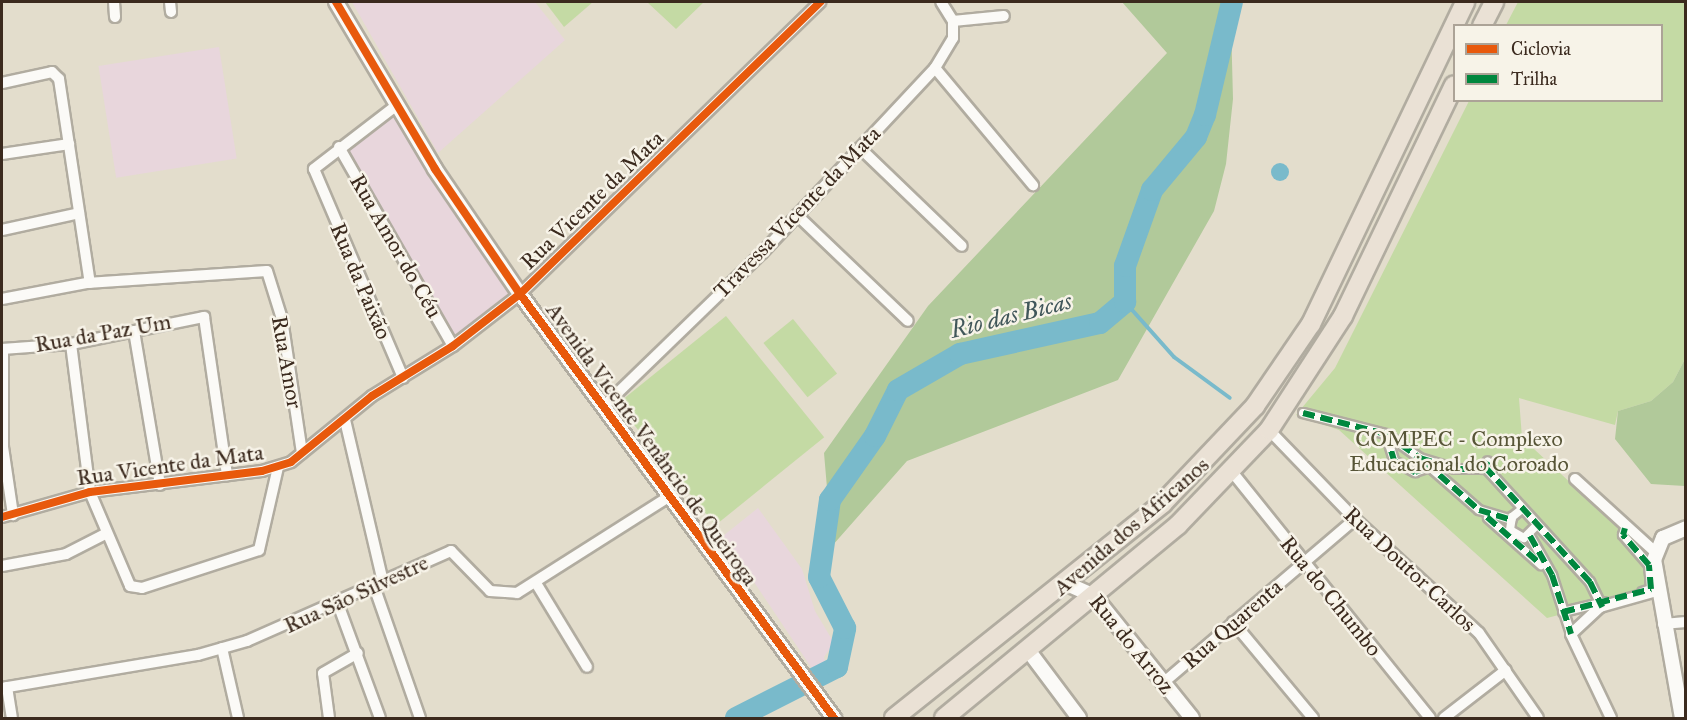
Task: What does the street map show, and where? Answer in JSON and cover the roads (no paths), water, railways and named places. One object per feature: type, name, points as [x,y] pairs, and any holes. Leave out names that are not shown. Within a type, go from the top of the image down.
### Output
[{"type":"main road","name":"Avenida dos Africanos","points":[[1455,24],[1465,2]]},
{"type":"main road","points":[[1483,24],[1494,2]]},
{"type":"main road","name":"Avenida dos Africanos","points":[[894,718],[1065,583],[1212,456],[1285,366],[1316,315],[1453,27]]},
{"type":"main road","name":"Avenida dos Africanos","points":[[944,718],[1094,596],[1233,473],[1269,430],[1343,316],[1453,89]]},
{"type":"street","points":[[114,2],[115,17]]},
{"type":"street","name":"Avenida Vicente Venâncio de Queiroga","points":[[336,2],[397,105],[520,294],[668,497],[834,718]]},
{"type":"street","name":"Rua Vicente da Mata","points":[[7,516],[90,492],[160,485],[278,467],[302,453],[402,378],[453,346],[520,294],[820,2]]},
{"type":"street","points":[[941,2],[953,21],[1004,16]]},
{"type":"street","name":"Travessa Vicente da Mata","points":[[603,407],[797,215],[935,68],[953,38],[953,21]]},
{"type":"street","points":[[935,68],[1033,185]]},
{"type":"street","points":[[2,83],[57,74],[90,283],[2,299]]},
{"type":"street","name":"Rua Amor do Céu","points":[[320,184],[314,167],[397,105]]},
{"type":"street","points":[[2,154],[69,144]]},
{"type":"street","name":"Rua Amor do Céu","points":[[339,147],[453,346]]},
{"type":"street","points":[[860,148],[962,246]]},
{"type":"street","name":"Rua da Paixão","points":[[320,184],[402,378]]},
{"type":"street","points":[[2,230],[79,213]]},
{"type":"street","points":[[797,215],[908,321]]},
{"type":"street","name":"Rua Amor","points":[[90,283],[267,271],[282,319],[302,453]]},
{"type":"street","name":"Rua da Paz Um","points":[[2,350],[71,344],[204,317],[227,475]]},
{"type":"street","points":[[134,331],[160,485]]},
{"type":"street","points":[[71,344],[90,492],[126,582],[136,588],[259,550],[278,467]]},
{"type":"street","points":[[2,350],[2,447],[7,516]]},
{"type":"street","points":[[1303,413],[1386,434],[1420,458],[1548,571]]},
{"type":"street","points":[[345,420],[379,584],[420,718]]},
{"type":"street","name":"Rua Doutor Carlos","points":[[1269,430],[1355,519],[1479,633],[1538,718]]},
{"type":"street","points":[[1386,434],[1394,461],[1415,472],[1430,467]]},
{"type":"street","points":[[1420,458],[1470,472],[1486,464],[1522,509],[1590,582],[1601,605]]},
{"type":"street","name":"Rua do Chumbo","points":[[1233,473],[1430,718]]},
{"type":"street","points":[[1575,478],[1654,555]]},
{"type":"street","name":"Rua São Silvestre","points":[[4,687],[222,648],[272,633],[451,551],[497,594],[536,583],[668,497]]},
{"type":"street","points":[[1510,520],[1522,509]]},
{"type":"street","points":[[1479,510],[1510,520]]},
{"type":"street","name":"Rua Quarenta","points":[[1163,683],[1355,519]]},
{"type":"street","points":[[1510,520],[1514,534],[1530,536]]},
{"type":"street","points":[[1530,536],[1537,525]]},
{"type":"street","points":[[1571,634],[1601,605],[1651,589],[1648,565],[1623,535],[1625,528]]},
{"type":"street","points":[[1682,718],[1657,591],[1654,555],[1663,538],[1686,528]]},
{"type":"street","points":[[2,566],[66,554],[105,534]]},
{"type":"street","points":[[1530,536],[1548,571],[1571,634],[1611,718]]},
{"type":"street","points":[[536,583],[587,667]]},
{"type":"street","name":"Rua do Arroz","points":[[1065,583],[1094,596],[1192,718]]},
{"type":"street","points":[[1563,612],[1657,591]]},
{"type":"street","points":[[338,604],[358,653],[380,718]]},
{"type":"street","points":[[1233,622],[1313,718]]},
{"type":"street","points":[[1663,624],[1686,622]]},
{"type":"street","points":[[222,648],[238,718]]},
{"type":"street","points":[[1028,650],[1079,718]]},
{"type":"street","points":[[329,718],[323,674],[358,653]]},
{"type":"street","points":[[1444,718],[1506,670]]},
{"type":"street","points":[[4,687],[12,718]]},
{"type":"water","points":[[1276,163],[1284,163],[1289,168],[1287,179],[1276,181],[1271,176],[1271,168]]},
{"type":"waterway","name":"Rio das Bicas","points":[[736,718],[837,667],[845,628],[819,577],[830,500],[875,436],[898,390],[960,354],[1100,323],[1125,302],[1125,266],[1152,190],[1196,137],[1205,115],[1232,2]]},
{"type":"waterway","points":[[1125,302],[1174,357],[1230,398]]},
{"type":"park label","name":"COMPEC - Complexo Educacional do Coroado","points":[[1459,450]]}]
